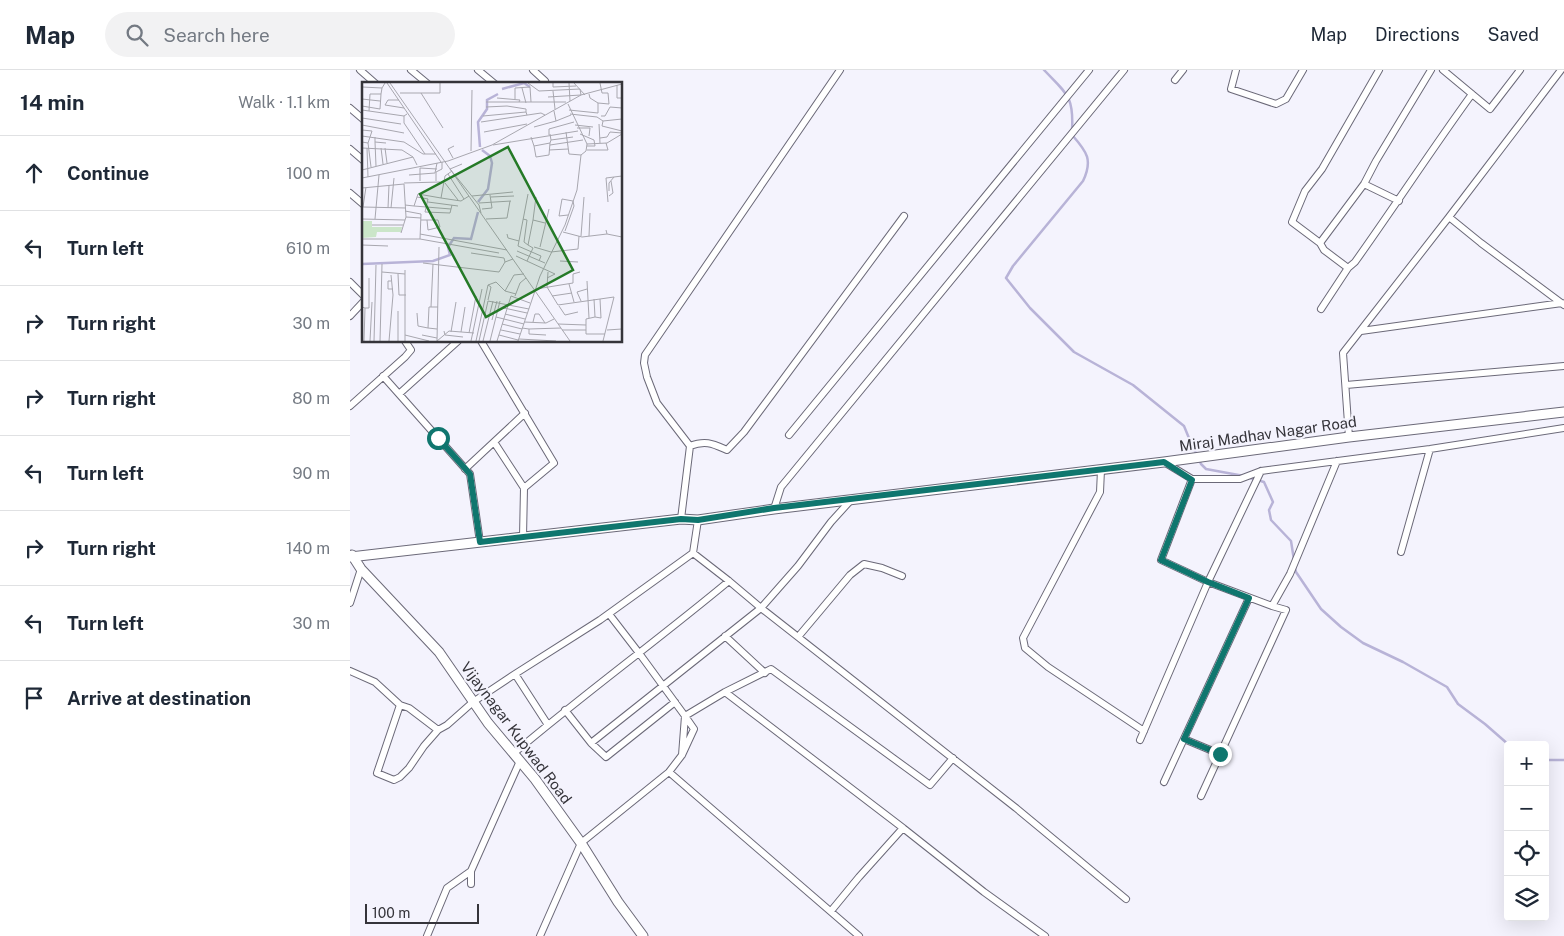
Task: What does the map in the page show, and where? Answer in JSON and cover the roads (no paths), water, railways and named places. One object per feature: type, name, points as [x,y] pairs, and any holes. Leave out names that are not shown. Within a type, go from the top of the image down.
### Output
[{"type":"street","points":[[360,70],[374,82]]},
{"type":"street","points":[[411,70],[426,82]]},
{"type":"street","points":[[478,70],[493,82]]},
{"type":"street","points":[[532,70],[545,81]]},
{"type":"street","points":[[681,519],[690,446],[657,403],[647,376],[644,363],[645,355],[840,70]]},
{"type":"street","points":[[789,435],[1089,70]]},
{"type":"street","points":[[774,508],[782,487],[1124,70]]},
{"type":"street","points":[[1174,80],[1183,70]]},
{"type":"street","points":[[1236,70],[1231,89],[1276,104],[1286,99],[1303,70]]},
{"type":"street","points":[[1348,268],[1324,250],[1320,243],[1292,222],[1305,190],[1322,169],[1379,70]]},
{"type":"street","points":[[1320,243],[1364,184],[1431,70]]},
{"type":"street","points":[[1444,70],[1490,109],[1520,70]]},
{"type":"street","points":[[1349,437],[1344,353],[1561,70]]},
{"type":"street","points":[[1321,310],[1348,268],[1355,262],[1399,201],[1434,146],[1472,94]]},
{"type":"street","points":[[350,108],[362,118]]},
{"type":"street","points":[[350,149],[362,159]]},
{"type":"street","points":[[1364,184],[1399,201]]},
{"type":"street","points":[[350,193],[362,203]]},
{"type":"street","points":[[690,446],[700,442],[712,443],[728,450],[744,432],[904,216]]},
{"type":"street","points":[[1449,217],[1563,304]]},
{"type":"street","points":[[350,282],[362,294]]},
{"type":"street","points":[[350,316],[362,303]]},
{"type":"street","points":[[1361,331],[1563,304]]},
{"type":"street","points":[[350,406],[405,357],[411,350],[406,342]]},
{"type":"street","points":[[399,394],[457,342]]},
{"type":"street","points":[[482,342],[554,464],[524,488]]},
{"type":"street","points":[[1346,385],[1564,366]]},
{"type":"street","points":[[383,376],[470,474],[480,542]]},
{"type":"street","name":"Miraj Madhav Nagar Road","points":[[351,556],[681,519],[698,520],[774,508],[1101,470],[1349,437],[1564,412]]},
{"type":"street","points":[[465,469],[525,413]]},
{"type":"street","points":[[1164,462],[1192,480],[1240,479],[1261,471],[1430,449],[1564,428]]},
{"type":"street","points":[[494,442],[524,488],[523,538]]},
{"type":"street","points":[[1401,552],[1430,449]]},
{"type":"street","points":[[1272,606],[1290,574],[1337,461]]},
{"type":"street","points":[[1101,470],[1100,492],[1023,638],[1025,648],[1048,667],[1144,731]]},
{"type":"street","points":[[1140,740],[1208,582],[1261,471]]},
{"type":"street","points":[[1192,480],[1161,560],[1208,582],[1286,610],[1201,796]]},
{"type":"street","points":[[592,743],[761,608],[798,566],[831,522],[851,500]]},
{"type":"street","points":[[400,705],[377,773],[394,780],[409,768],[438,730],[447,725],[473,702],[609,614],[693,553],[698,520]]},
{"type":"street","points":[[693,553],[1016,808],[1126,899]]},
{"type":"street","name":"Vijaynagar Kupwad Road","points":[[351,556],[439,652],[488,723],[535,779],[581,843],[618,902],[643,936]]},
{"type":"street","points":[[798,637],[850,575],[864,564],[882,568],[902,576]]},
{"type":"street","points":[[350,603],[361,569]]},
{"type":"street","points":[[514,754],[565,710],[639,653],[728,580]]},
{"type":"street","points":[[1164,782],[1249,598]]},
{"type":"street","points":[[540,936],[581,843],[669,772],[682,754],[694,728],[609,614]]},
{"type":"street","points":[[726,636],[765,672]]},
{"type":"street","points":[[685,716],[725,692],[771,669],[930,785],[952,758]]},
{"type":"street","points":[[350,672],[375,682],[400,705],[409,708],[438,730]]},
{"type":"street","points":[[514,674],[548,725]]},
{"type":"street","points":[[725,692],[984,892],[1045,936]]},
{"type":"street","points":[[565,710],[606,757],[674,702]]},
{"type":"street","points":[[1184,739],[1220,754]]},
{"type":"street","points":[[471,884],[471,871],[520,761]]},
{"type":"street","points":[[669,772],[859,936]]},
{"type":"street","points":[[831,911],[903,828]]},
{"type":"street","points":[[427,936],[447,888],[471,871]]},
{"type":"waterway","points":[[1044,70],[1067,96],[1072,110],[1072,131]]},
{"type":"waterway","points":[[1073,136],[1087,157],[1088,167],[1083,181],[1013,266],[1006,278],[1030,308],[1074,352],[1133,385],[1184,426],[1201,464],[1206,469],[1244,476]]},
{"type":"waterway","points":[[1250,478],[1264,482],[1273,502],[1269,510],[1271,520],[1291,541],[1294,560]]},
{"type":"waterway","points":[[1295,568],[1321,609],[1341,627],[1363,643],[1403,662],[1447,687],[1458,704],[1504,741]]},
{"type":"waterway","points":[[1549,760],[1564,760]]}]
